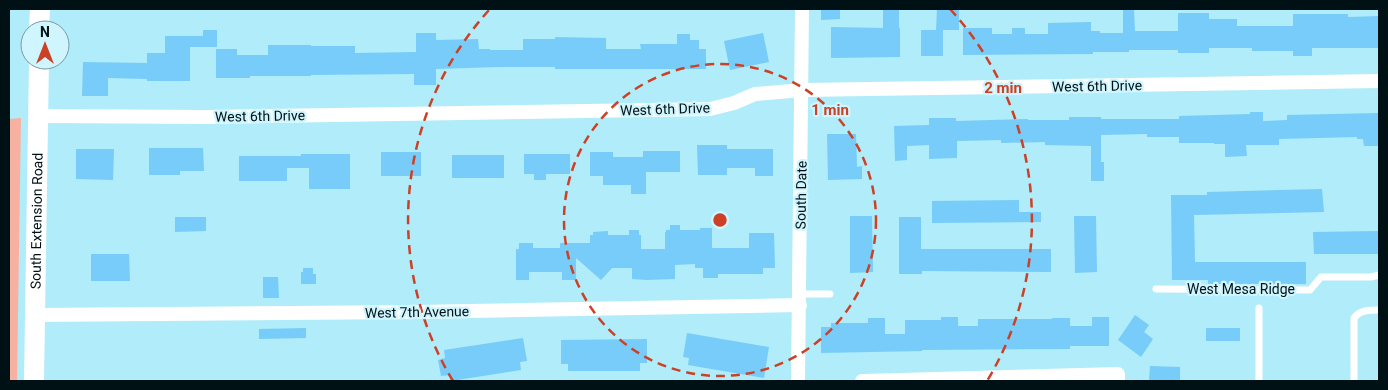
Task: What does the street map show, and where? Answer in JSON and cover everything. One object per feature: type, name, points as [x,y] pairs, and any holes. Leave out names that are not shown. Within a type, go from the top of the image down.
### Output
[{"type":"street","name":"South Date","points":[[798,381],[802,9]]},
{"type":"street","name":"South Extension Road","points":[[34,381],[39,70]]},
{"type":"street","name":"West 6th Drive","points":[[38,116],[206,117],[710,109],[734,103],[756,94],[802,90],[1379,81]]},
{"type":"street","name":"West 7th Avenue","points":[[35,315],[407,312],[800,300]]},
{"type":"street","points":[[862,381],[1118,378]]},
{"type":"lane","name":"West Mesa Ridge","points":[[1156,289],[1310,290],[1321,277],[1370,277],[1379,275]]},
{"type":"lane","points":[[800,300],[830,294]]},
{"type":"lane","points":[[1258,381],[1259,308]]},
{"type":"lane","points":[[1354,381],[1354,318],[1358,313],[1368,310],[1379,310]]},
{"type":"shaded area","points":[[21,118],[17,381],[9,381],[9,119]]},
{"type":"building","points":[[821,9],[840,9],[840,19],[821,20]]},
{"type":"building","points":[[883,9],[899,9],[900,57],[831,58],[831,27],[883,28]]},
{"type":"building","points":[[937,9],[959,9],[959,30],[943,30],[943,56],[921,56],[921,30],[936,30]]},
{"type":"building","points":[[1123,9],[1134,9],[1135,31],[1178,31],[1178,13],[1209,13],[1209,19],[1237,19],[1237,26],[1293,26],[1293,14],[1348,14],[1348,17],[1379,16],[1379,48],[1312,48],[1312,56],[1293,56],[1293,51],[1252,51],[1252,48],[1209,48],[1209,53],[1178,53],[1178,50],[1129,50],[1129,52],[1093,52],[1093,54],[963,55],[963,28],[992,28],[992,34],[1012,34],[1012,28],[1025,28],[1025,34],[1048,34],[1048,23],[1091,22],[1091,31],[1123,33]]},
{"type":"building","points":[[203,30],[217,30],[217,47],[190,47],[190,81],[147,81],[147,79],[108,78],[108,96],[82,96],[83,62],[147,63],[147,53],[165,53],[165,36],[203,36]]},
{"type":"building","points":[[416,33],[436,33],[436,40],[478,39],[479,49],[490,50],[523,50],[523,39],[555,39],[555,37],[606,38],[606,49],[641,49],[640,44],[677,44],[677,34],[690,34],[690,40],[699,40],[699,49],[706,49],[706,69],[499,67],[436,69],[436,85],[414,85],[414,74],[216,78],[216,49],[237,49],[237,55],[268,55],[268,45],[355,46],[355,53],[416,52]]},
{"type":"building","points":[[763,33],[769,62],[730,70],[724,41]]},
{"type":"building","points":[[1250,112],[1263,112],[1263,121],[1287,120],[1287,115],[1379,113],[1379,146],[1364,146],[1363,139],[1357,139],[1357,137],[1279,139],[1279,145],[1246,145],[1247,156],[1225,157],[1225,144],[1179,143],[1179,137],[1147,137],[1147,134],[1101,135],[1101,162],[1104,162],[1104,181],[1091,181],[1091,146],[1045,145],[1045,142],[1001,143],[1001,140],[957,141],[957,158],[929,159],[929,145],[907,146],[907,160],[895,161],[894,126],[929,125],[929,118],[956,118],[956,121],[1069,120],[1069,117],[1179,119],[1179,116],[1250,114]]},
{"type":"building","points":[[827,134],[856,134],[857,167],[862,166],[862,179],[828,180]]},
{"type":"building","points":[[697,145],[727,145],[727,149],[773,149],[773,176],[755,176],[755,168],[727,168],[727,175],[698,175]]},
{"type":"building","points":[[149,148],[203,148],[204,171],[180,171],[180,175],[149,175]]},
{"type":"building","points":[[76,149],[114,149],[113,180],[76,179]]},
{"type":"building","points":[[643,151],[680,151],[680,172],[646,172],[646,194],[631,194],[631,185],[603,185],[603,176],[590,176],[590,152],[613,152],[613,157],[643,157]]},
{"type":"building","points":[[381,152],[421,152],[421,176],[381,176]]},
{"type":"building","points":[[301,154],[350,154],[350,189],[309,189],[309,168],[287,168],[287,181],[239,181],[239,156],[301,156]]},
{"type":"building","points":[[524,154],[570,154],[570,174],[546,174],[546,180],[534,180],[534,174],[524,174]]},
{"type":"building","points":[[452,155],[504,155],[504,178],[452,178]]},
{"type":"building","points":[[1322,189],[1324,212],[1194,215],[1195,262],[1306,262],[1306,284],[1208,284],[1208,280],[1172,280],[1171,195],[1207,195],[1207,192]]},
{"type":"building","points":[[1019,200],[1019,212],[1041,212],[1041,222],[932,223],[932,201]]},
{"type":"building","points":[[850,216],[872,216],[873,272],[850,273]]},
{"type":"building","points":[[1074,216],[1096,216],[1097,272],[1075,273]]},
{"type":"building","points":[[175,217],[206,217],[206,231],[175,232]]},
{"type":"building","points":[[899,217],[921,217],[921,249],[1051,249],[1051,272],[922,271],[922,274],[899,274]]},
{"type":"building","points":[[670,225],[680,225],[680,230],[712,228],[712,248],[749,248],[749,233],[774,233],[775,268],[763,268],[763,274],[718,274],[718,278],[703,278],[703,268],[695,268],[695,264],[675,265],[675,279],[646,280],[632,279],[632,268],[612,268],[601,280],[576,258],[576,280],[562,280],[562,272],[529,272],[529,280],[516,280],[516,249],[519,249],[519,243],[533,243],[533,248],[560,248],[560,243],[590,243],[590,235],[593,235],[593,232],[608,231],[608,235],[629,235],[629,230],[639,230],[641,249],[665,249],[665,232],[670,230]]},
{"type":"building","points":[[1379,231],[1379,254],[1314,254],[1313,232]]},
{"type":"building","points":[[91,254],[129,254],[130,281],[91,281]]},
{"type":"building","points":[[303,268],[313,268],[313,274],[316,274],[316,284],[301,284]]},
{"type":"building","points":[[263,277],[278,277],[279,298],[263,298]]},
{"type":"building","points":[[1135,315],[1149,325],[1144,332],[1153,339],[1141,357],[1118,340]]},
{"type":"building","points":[[941,317],[958,317],[958,326],[978,326],[978,319],[1070,318],[1070,326],[1092,326],[1092,317],[1109,317],[1109,346],[1070,346],[1070,349],[821,353],[821,327],[831,327],[831,323],[868,323],[868,318],[885,318],[885,334],[905,334],[905,320],[941,320]]},
{"type":"building","points":[[306,328],[306,338],[259,339],[259,329]]},
{"type":"building","points":[[1206,328],[1240,328],[1240,341],[1206,341]]},
{"type":"building","points":[[687,333],[769,347],[764,378],[688,365],[689,358],[683,357]]},
{"type":"building","points":[[523,338],[527,361],[520,362],[521,370],[451,381],[450,375],[441,376],[438,360],[445,358],[444,350]]},
{"type":"building","points":[[647,339],[647,363],[640,363],[640,371],[568,371],[568,364],[561,364],[561,340]]},
{"type":"building","points":[[1150,366],[1180,367],[1180,381],[1149,381]]}]
